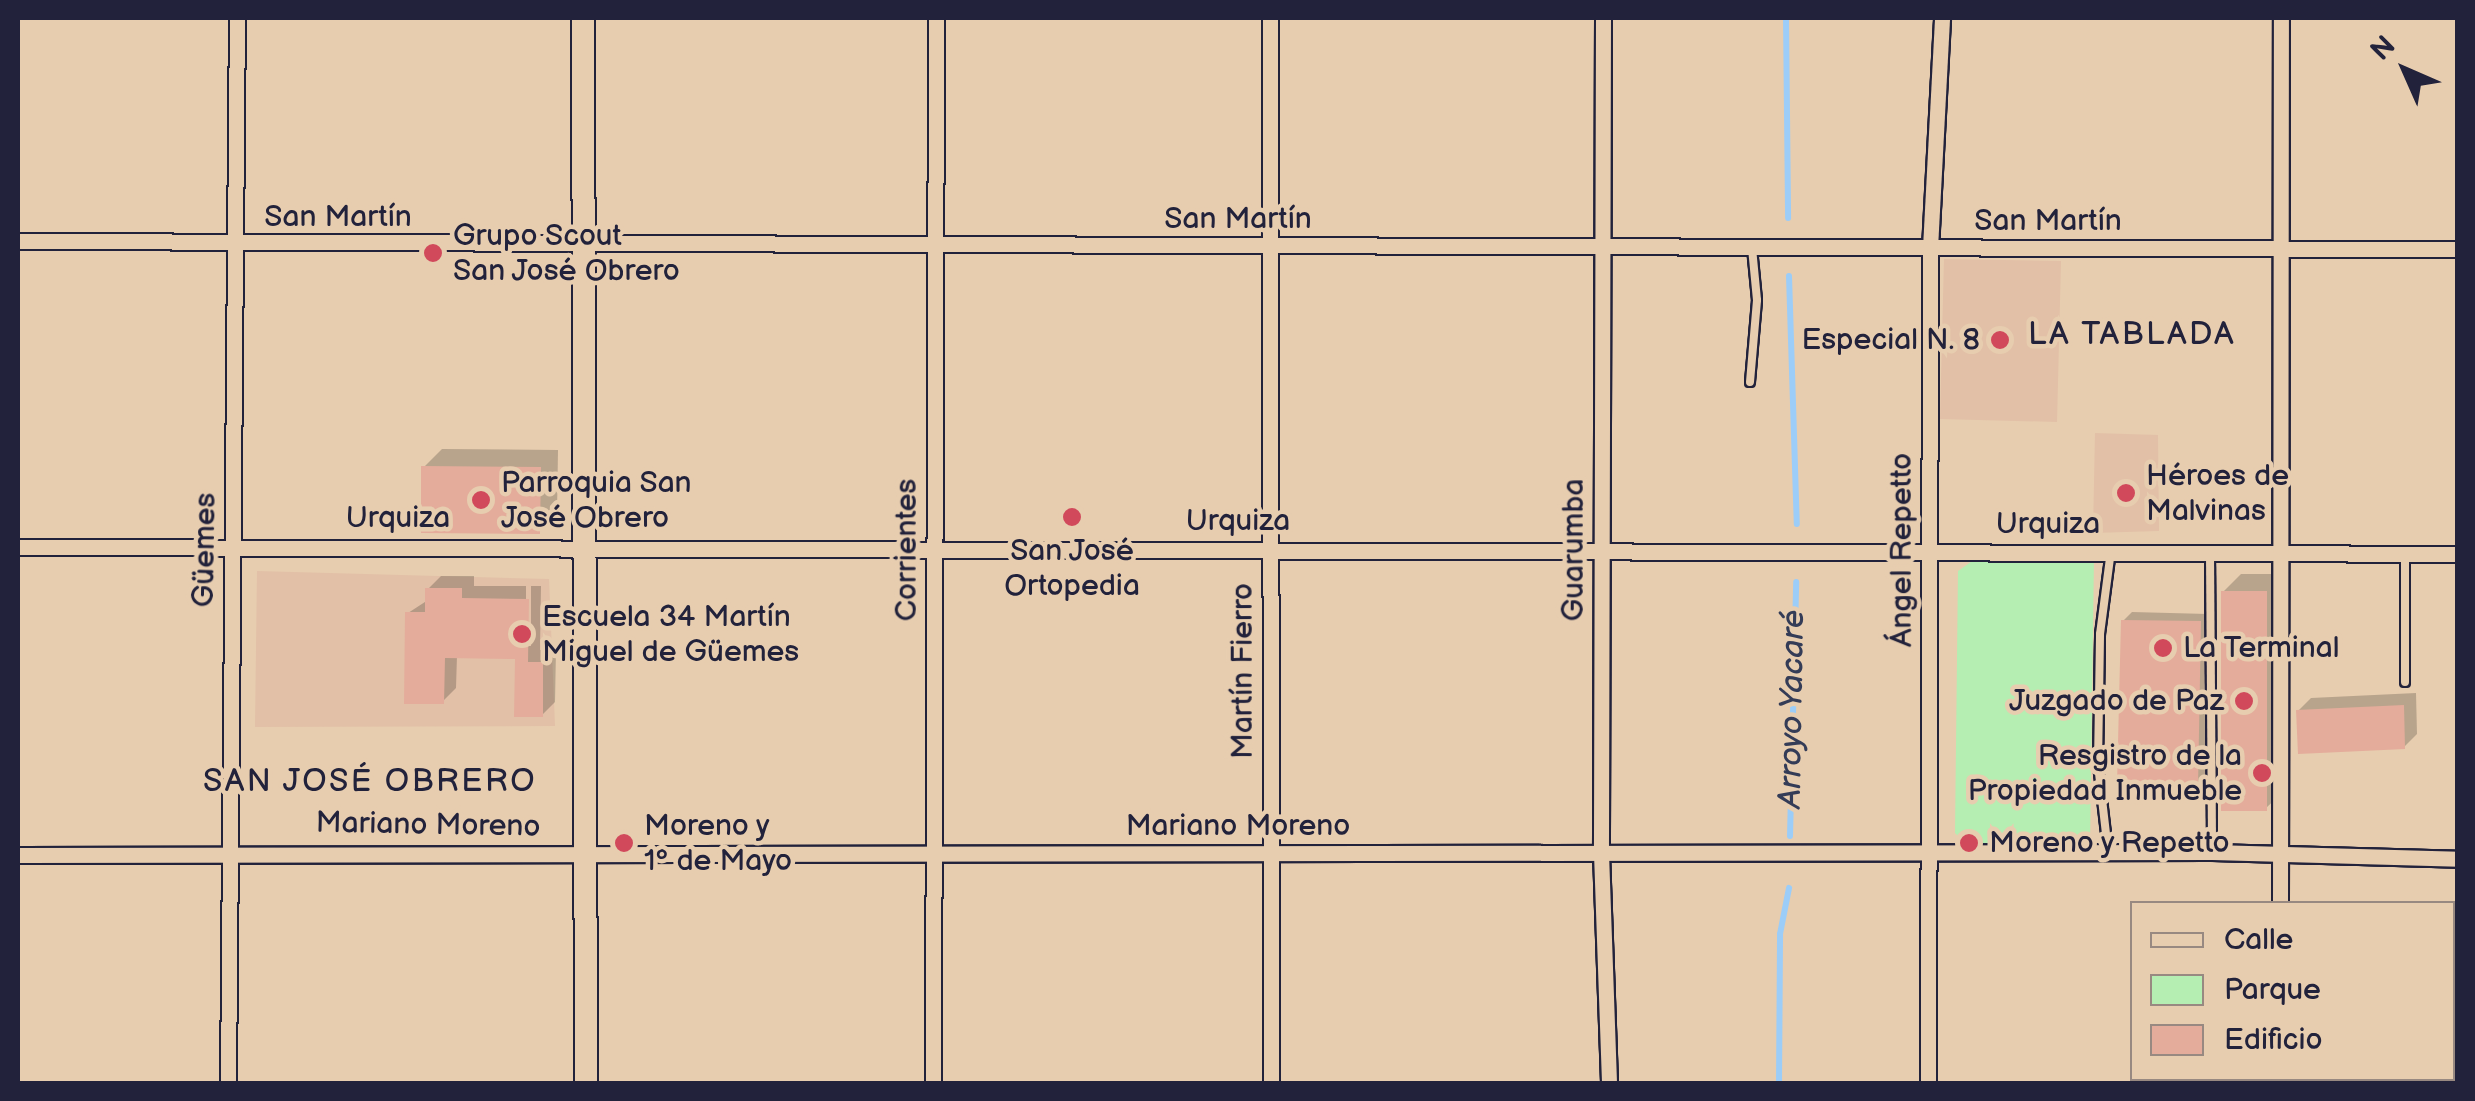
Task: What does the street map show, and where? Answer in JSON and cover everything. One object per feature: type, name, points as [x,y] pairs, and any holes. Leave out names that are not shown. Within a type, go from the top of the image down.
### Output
[{"type":"main road","points":[[583,18],[581,854],[586,1084]]},
{"type":"street","name":"Güemes","points":[[228,1084],[237,18]]},
{"type":"street","name":"Corrientes","points":[[932,1084],[936,18]]},
{"type":"street","name":"Martín Fierro","points":[[1270,18],[1271,1084]]},
{"type":"street","name":"Guarumba","points":[[1603,18],[1600,853],[1609,1084]]},
{"type":"street","name":"Ángel Repetto","points":[[1928,1084],[1930,248],[1942,18]]},
{"type":"street","points":[[2280,901],[2281,18]]},
{"type":"street","name":"San Martín","points":[[18,242],[2458,250]]},
{"type":"street","name":"Urquiza","points":[[18,547],[2458,554]]},
{"type":"street","name":"Mariano Moreno","points":[[18,855],[230,851],[2212,852],[2458,858]]},
{"type":"lane","points":[[1750,382],[1758,300],[1752,248]]},
{"type":"lane","points":[[2108,853],[2098,764],[2100,634],[2111,552]]},
{"type":"lane","points":[[2210,552],[2212,852]]},
{"type":"lane","points":[[2405,552],[2405,682]]},
{"type":"shaded area","name":"Especial N. 8","points":[[1944,259],[2061,261],[2057,422],[1940,419]]},
{"type":"shaded area","name":"Héroes de Malvinas","points":[[2095,433],[2158,435],[2159,531],[2093,533]]},
{"type":"shaded area","points":[[257,571],[549,579],[555,726],[255,727]]},
{"type":"green space","points":[[1978,557],[2094,557],[2090,846],[1967,845],[1955,833],[1958,571]]},
{"type":"building","name":"Parroquia San José Obrero","points":[[421,466],[541,467],[540,534],[421,533]]},
{"type":"building","points":[[425,588],[462,588],[462,598],[529,599],[528,662],[543,662],[543,717],[514,717],[515,659],[445,658],[444,704],[404,704],[405,612],[425,612]]},
{"type":"building","name":"Juzgado de Paz","points":[[2221,591],[2267,591],[2267,811],[2221,811]]},
{"type":"building","points":[[2121,620],[2201,621],[2198,787],[2117,785]]},
{"type":"building","points":[[2404,705],[2405,749],[2298,754],[2296,710]]},
{"type":"waterway","name":"Arroyo Yacaré","points":[[1786,18],[1788,218]]},
{"type":"waterway","name":"Arroyo Yacaré","points":[[1789,276],[1797,524]]},
{"type":"waterway","name":"Arroyo Yacaré","points":[[1790,836],[1796,582]]},
{"type":"waterway","name":"Arroyo Yacaré","points":[[1779,1084],[1780,934],[1789,888]]},
{"type":"place","name":"Grupo Scout San José Obrero","points":[[433,253]]},
{"type":"place","name":"Especial N. 8","points":[[2000,340]]},
{"type":"place","name":"Héroes de Malvinas","points":[[2126,493]]},
{"type":"place","name":"Parroquia San José Obrero","points":[[481,500]]},
{"type":"place","name":"San José Ortopedia","points":[[1072,517]]},
{"type":"place","name":"Escuela 34 Martín Miguel de Güemes","points":[[522,634]]},
{"type":"place","name":"La Terminal","points":[[2163,648]]},
{"type":"place","name":"Juzgado de Paz","points":[[2244,701]]},
{"type":"place","name":"Resgistro de la Propiedad Inmueble","points":[[2262,773]]},
{"type":"place","name":"Moreno y 1º de Mayo","points":[[624,843]]},
{"type":"place","name":"Moreno y Repetto","points":[[1969,843]]},
{"type":"district","name":"LA TABLADA","points":[[2132,335]]},
{"type":"district","name":"SAN JOSÉ OBRERO","points":[[370,782]]}]
